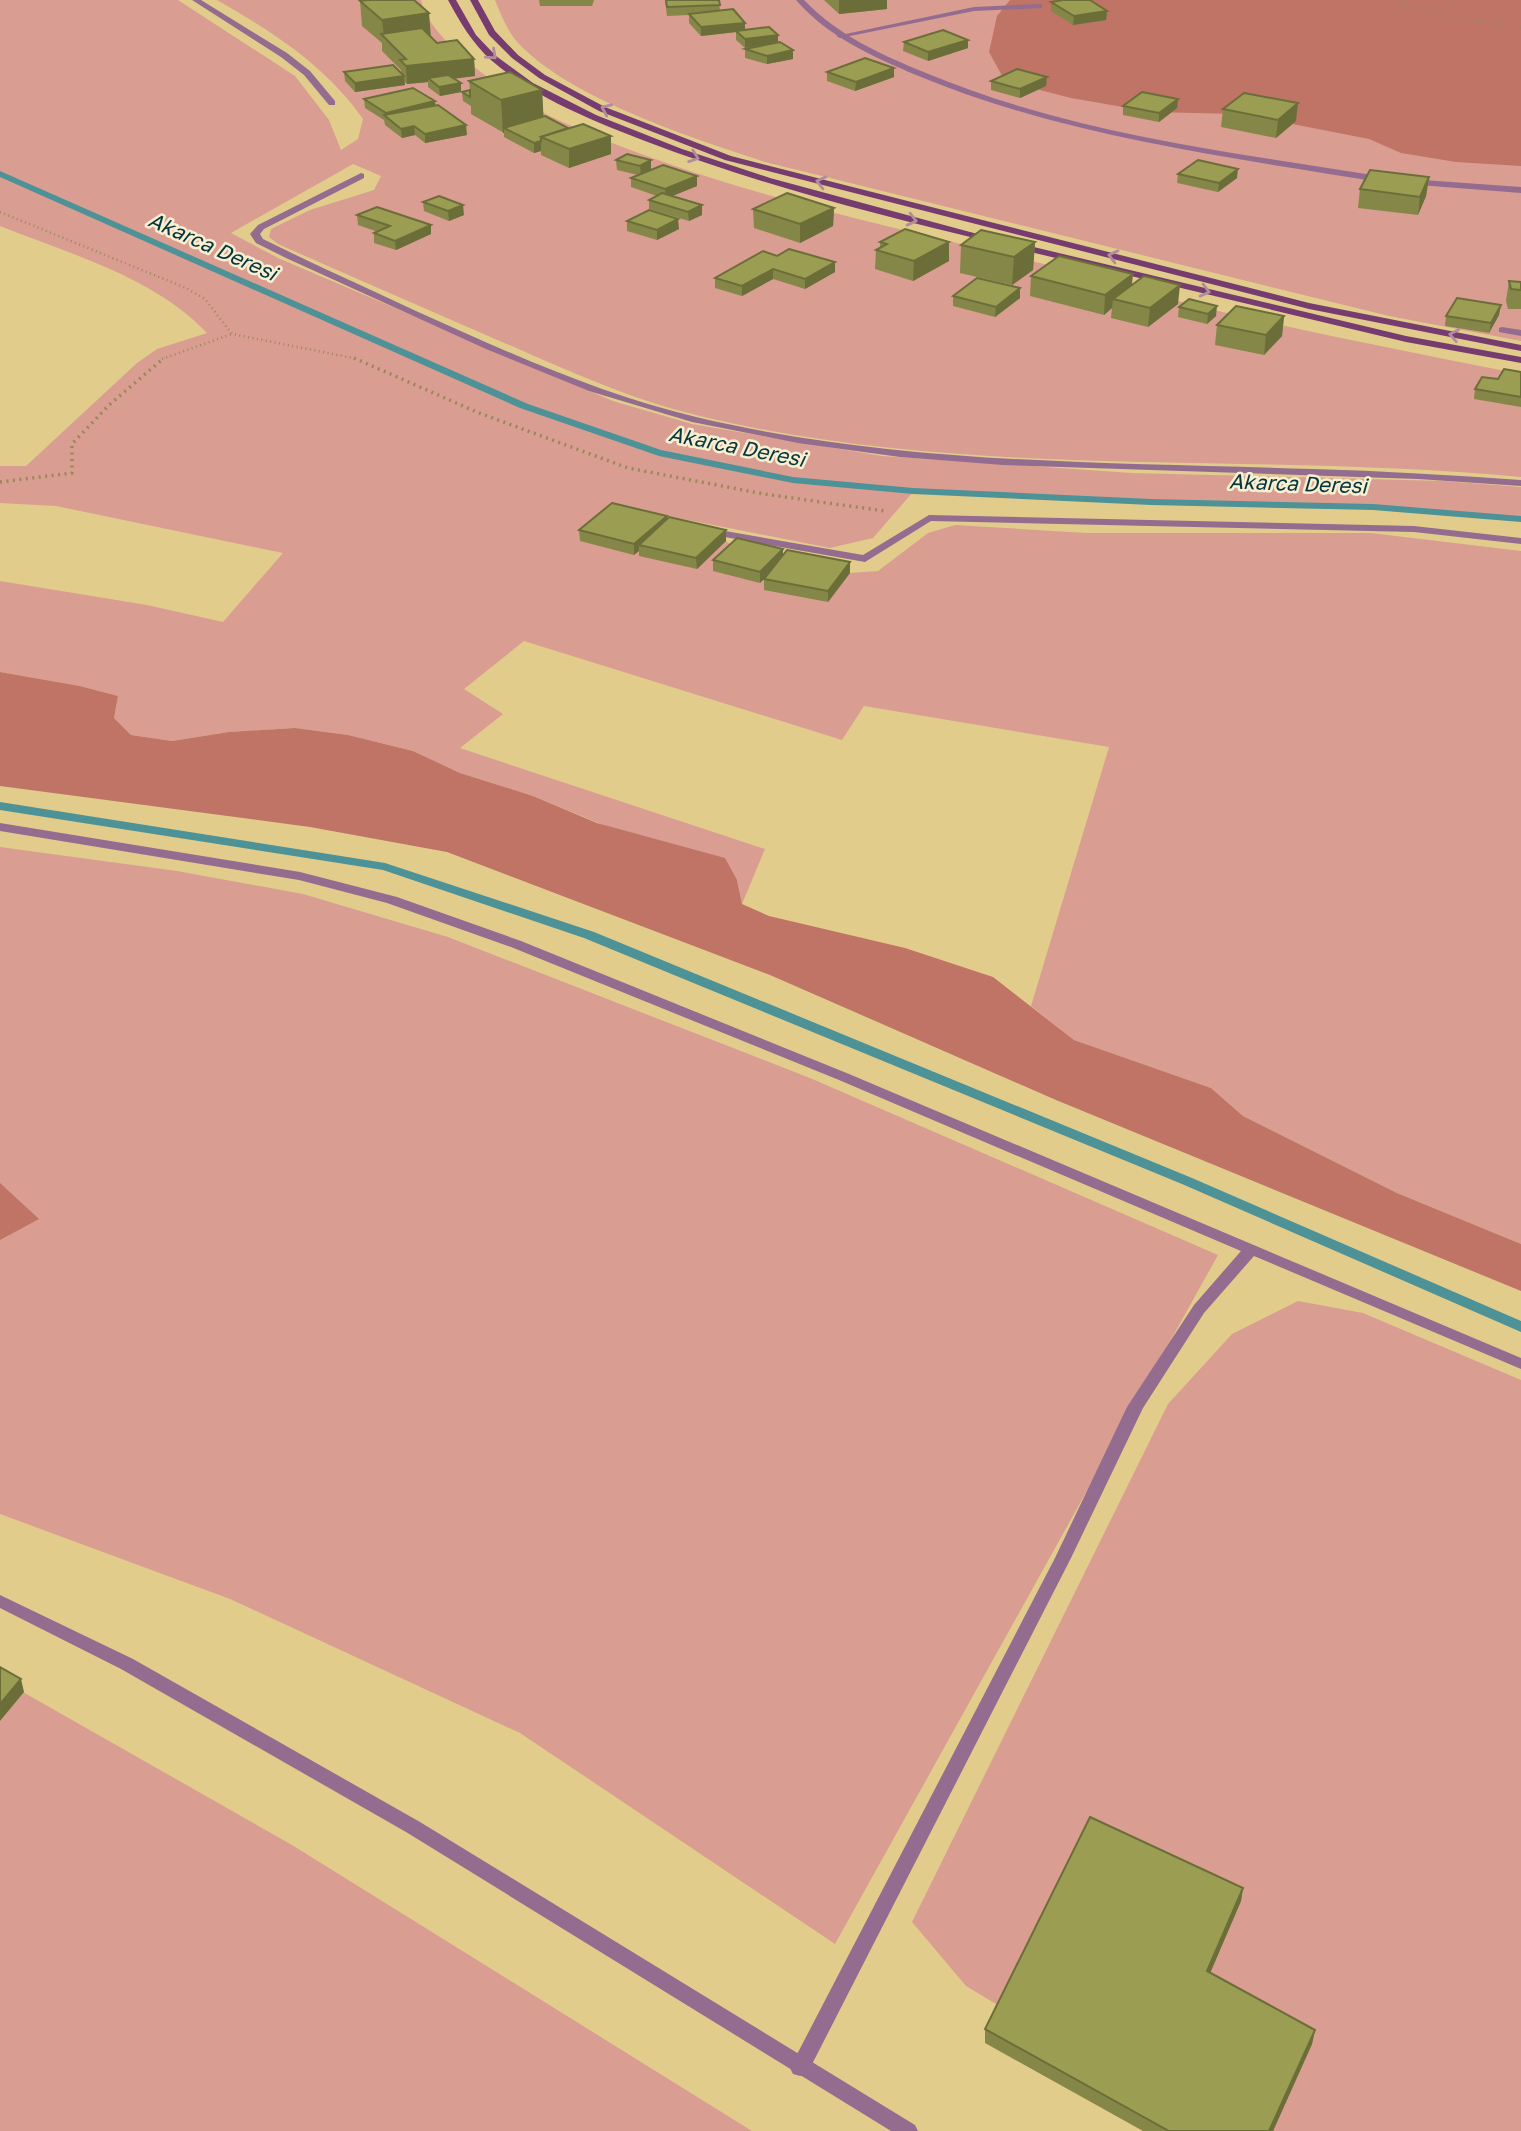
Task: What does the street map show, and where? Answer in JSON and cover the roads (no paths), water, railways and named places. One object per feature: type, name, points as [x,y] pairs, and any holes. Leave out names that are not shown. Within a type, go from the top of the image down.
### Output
[{"type":"main road","points":[[453,0],[465,25],[495,58],[522,79],[601,121],[758,179],[833,201],[998,241]]},
{"type":"main road","points":[[474,0],[491,32],[521,60],[567,91],[640,124],[728,158],[1309,306],[1521,348]]},
{"type":"main road","points":[[1011,244],[1406,339],[1521,360]]},
{"type":"street","points":[[195,0],[300,67],[332,103]]},
{"type":"street","points":[[800,0],[841,36],[871,53],[960,90],[1081,127],[1374,178],[1521,190]]},
{"type":"street","points":[[841,36],[974,9],[1039,6]]},
{"type":"street","points":[[361,176],[261,227],[255,234],[259,241],[509,354],[623,399],[697,421],[898,454],[1125,467],[1460,477],[1521,483]]},
{"type":"street","points":[[1502,330],[1521,333]]},
{"type":"street","points":[[692,528],[865,559],[929,518],[1414,529],[1521,541]]},
{"type":"street","points":[[0,827],[300,876],[393,900],[516,944],[844,1077],[1521,1364]]},
{"type":"street","points":[[800,2068],[1063,1558],[1135,1407],[1199,1308],[1250,1251]]},
{"type":"street","points":[[0,1601],[127,1664],[413,1827],[800,2068],[908,2131]]},
{"type":"waterway","name":"Akarca Deresi","points":[[0,174],[524,406],[659,453],[793,480],[913,491],[1151,502],[1373,507],[1521,519]]},
{"type":"waterway","points":[[0,806],[385,867],[589,935],[1187,1181],[1521,1327]]}]
